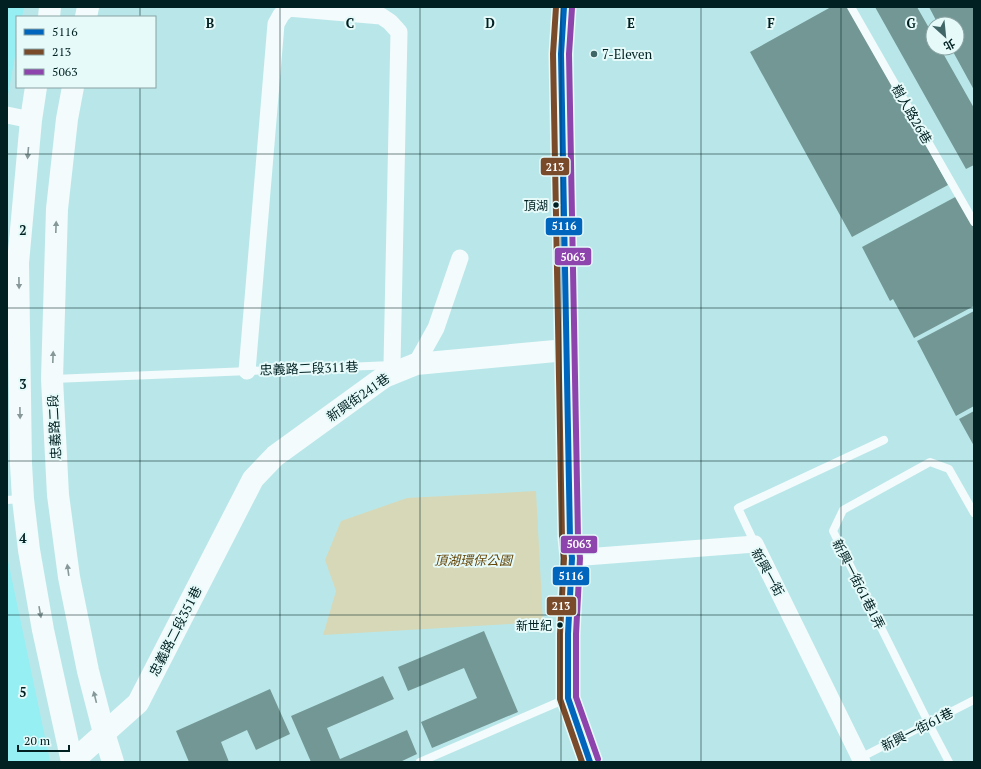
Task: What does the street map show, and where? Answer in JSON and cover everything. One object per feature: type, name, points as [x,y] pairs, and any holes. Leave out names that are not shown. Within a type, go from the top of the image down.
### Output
[{"type":"main road","points":[[564,7],[561,54],[566,350]]},
{"type":"main road","points":[[36,88],[31,120],[18,264],[21,464],[15,499],[29,550],[43,630],[72,762]]},
{"type":"main road","name":"忠義路二段","points":[[73,88],[67,119],[57,209],[52,379],[58,495],[69,577],[88,671],[113,762]]},
{"type":"main road","name":"忠義路二段311巷","points":[[416,364],[566,350]]},
{"type":"main road","name":"新興街241巷","points":[[253,479],[275,456],[384,376],[416,364]]},
{"type":"main road","name":"忠義路二段351巷","points":[[72,762],[138,703],[253,479]]},
{"type":"street","points":[[247,371],[276,24],[281,14],[288,8],[338,10],[381,16],[390,22],[399,32],[392,364]]},
{"type":"street","points":[[7,115],[31,120]]},
{"type":"street","points":[[416,364],[436,328],[460,258]]},
{"type":"street","points":[[566,350],[570,538],[572,558],[568,634],[568,698],[590,762]]},
{"type":"street","name":"新興一街","points":[[572,558],[756,544],[861,760]]},
{"type":"lane","name":"樹人路26巷","points":[[851,7],[974,222]]},
{"type":"lane","name":"忠義路二段311巷","points":[[52,379],[416,364]]},
{"type":"lane","points":[[756,544],[738,508],[884,440]]},
{"type":"lane","name":"新興一街61巷1弄","points":[[929,724],[833,531],[843,510],[930,462],[949,469],[974,513]]},
{"type":"lane","points":[[420,762],[568,698]]},
{"type":"lane","name":"新興一街61巷","points":[[861,760],[974,700]]},
{"type":"lane","points":[[929,724],[949,762]]},
{"type":"shaded area","points":[[7,7],[24,7],[22,16],[16,16],[16,51],[8,95],[7,120]]},
{"type":"shaded area","points":[[7,556],[50,761],[50,762],[7,762]]},
{"type":"green space","name":"頂湖環保公園","points":[[536,491],[543,622],[323,635],[336,591],[325,560],[341,521],[407,498]]},
{"type":"building","points":[[831,7],[850,7],[948,185],[852,237],[750,52]]},
{"type":"building","points":[[875,7],[917,7],[925,21],[925,56],[945,56],[974,108],[974,165],[966,169]]},
{"type":"building","points":[[929,7],[974,7],[974,90],[955,56],[965,56],[965,16],[934,16]]},
{"type":"building","points":[[959,195],[974,224],[974,306],[914,338],[893,299],[890,301],[862,247]]},
{"type":"building","points":[[974,311],[974,406],[956,416],[917,341]]},
{"type":"building","points":[[974,411],[974,446],[959,419]]},
{"type":"building","points":[[484,631],[518,712],[432,748],[421,722],[477,698],[464,668],[408,691],[398,667]]},
{"type":"building","points":[[383,676],[394,699],[327,728],[340,759],[407,730],[417,754],[400,762],[311,762],[291,716]]},
{"type":"building","points":[[270,689],[290,734],[256,750],[247,730],[221,742],[229,762],[189,762],[176,731]]},
{"type":"transit line","name":"213","points":[[556,7],[553,54],[562,538],[564,558],[560,634],[560,699],[582,762]]},
{"type":"transit line","name":"5116","points":[[564,7],[561,54],[570,538],[572,558],[568,634],[568,698],[590,762]]},
{"type":"transit line","name":"5063","points":[[572,8],[569,54],[578,538],[580,558],[576,634],[576,697],[598,759]]},
{"type":"place","name":"7-Eleven","points":[[594,54]]},
{"type":"place","name":"頂湖","points":[[556,205]]},
{"type":"place","name":"新世紀","points":[[560,625]]}]
